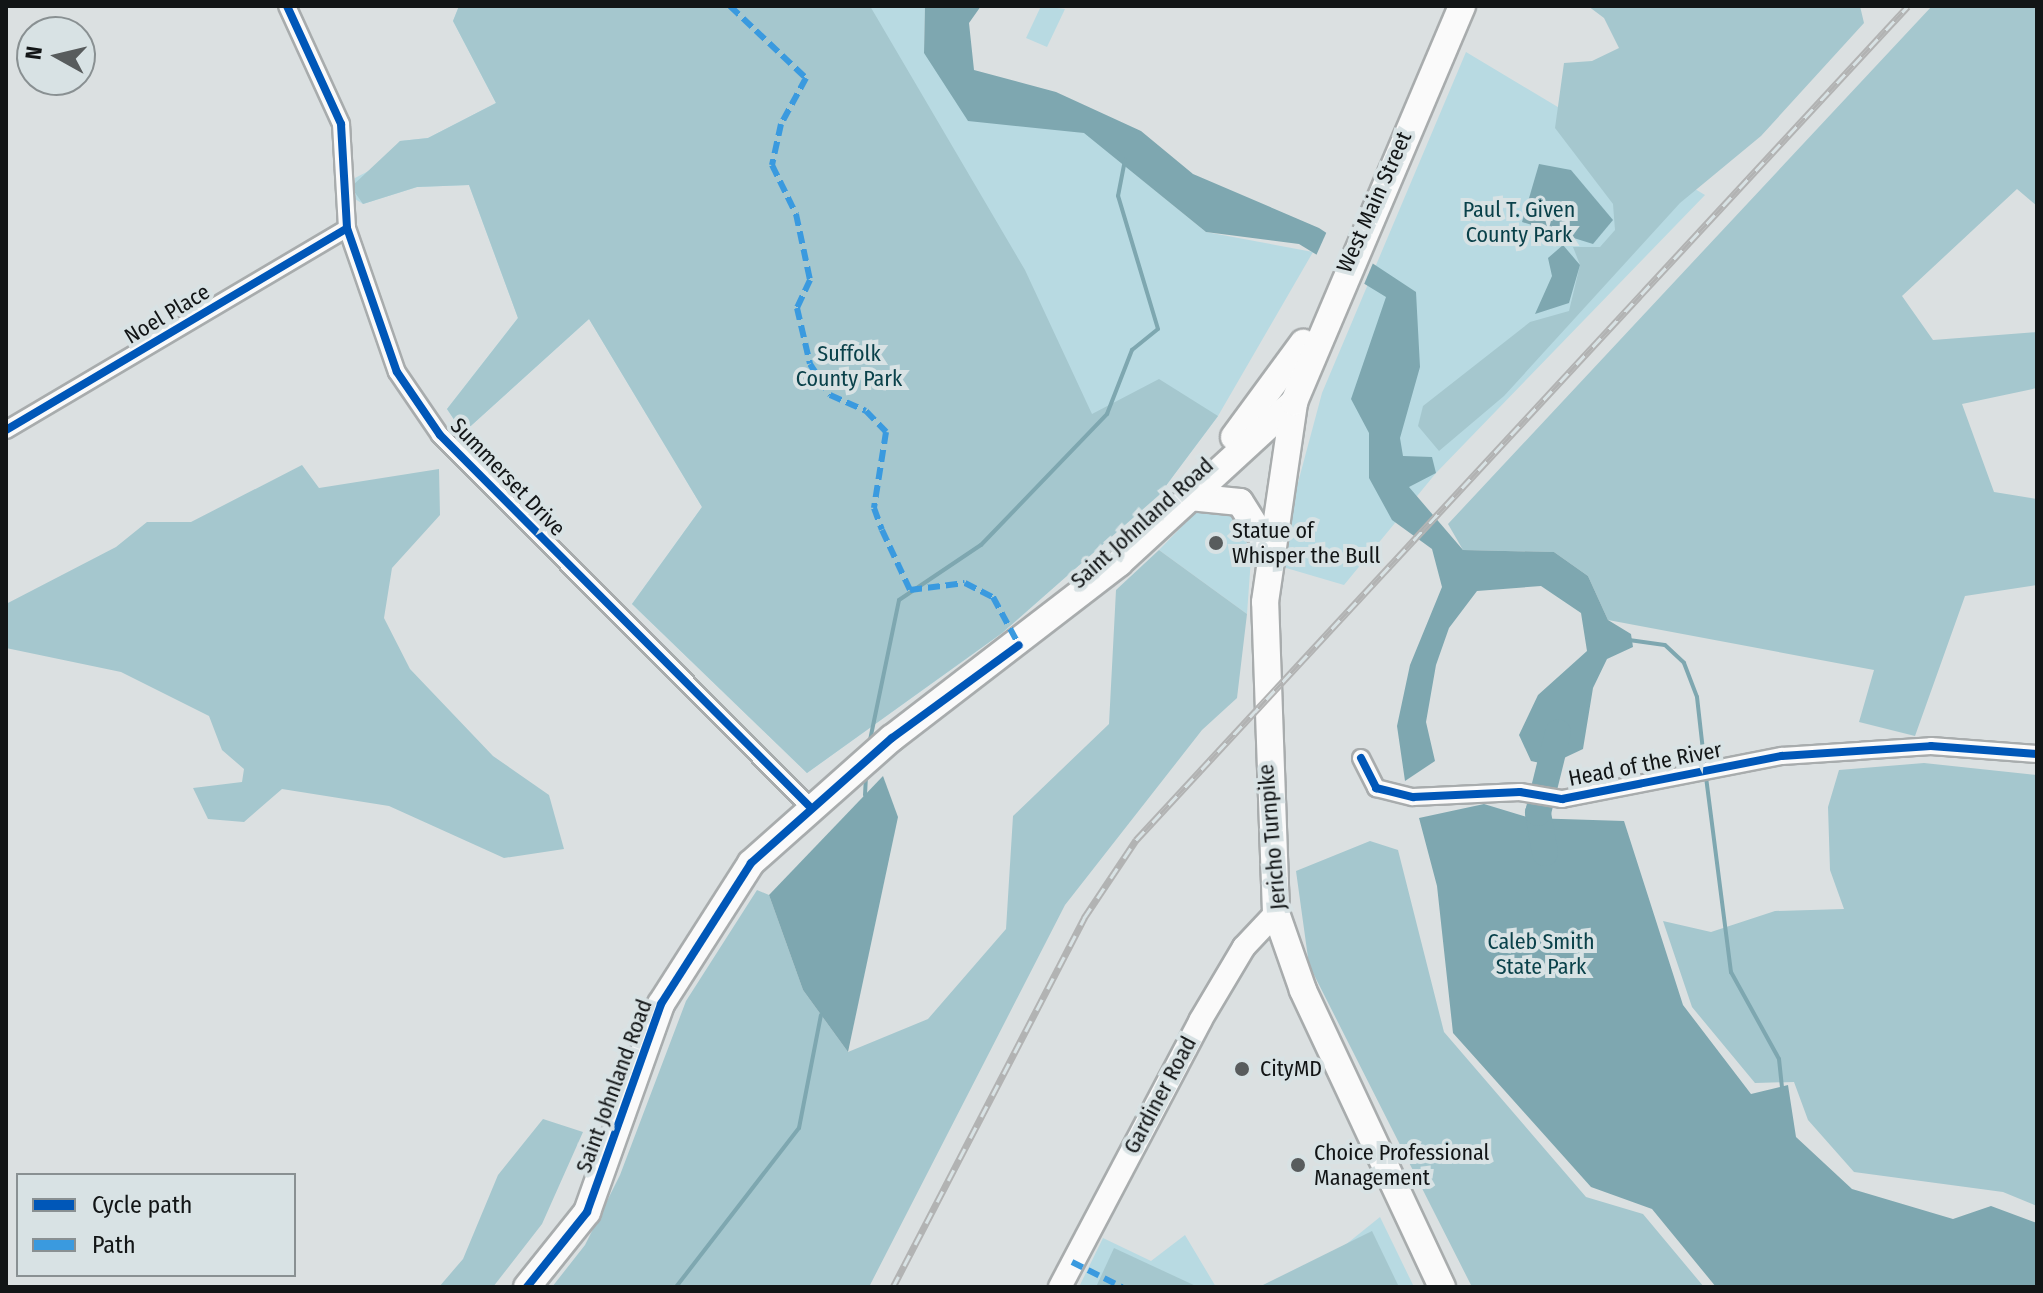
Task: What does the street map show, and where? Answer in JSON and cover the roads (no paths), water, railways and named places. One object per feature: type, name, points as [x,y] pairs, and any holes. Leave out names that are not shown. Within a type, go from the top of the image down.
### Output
[{"type":"main road","name":"West Main Street","points":[[1294,402],[1336,288],[1462,6]]},
{"type":"main road","name":"Saint Johnland Road","points":[[527,1287],[587,1212],[661,1004],[709,922],[751,863],[809,806],[892,738],[950,696],[1190,497],[1246,436],[1336,288]]},
{"type":"main road","name":"Saint Johnland Road","points":[[950,696],[1246,436],[1294,402]]},
{"type":"main road","name":"Jericho Turnpike","points":[[1294,402],[1269,548],[1264,718],[1276,913],[1303,990],[1442,1287]]},
{"type":"main road","points":[[1246,436],[1283,464]]},
{"type":"main road","points":[[1190,497],[1240,502],[1269,548]]},
{"type":"main road","name":"Gardiner Road","points":[[1060,1287],[1200,1021],[1244,947],[1276,913]]},
{"type":"street","name":"Summerset Drive","points":[[287,6],[341,124],[347,228],[397,372],[440,435],[809,806]]},
{"type":"street","name":"Noel Place","points":[[6,430],[347,228]]},
{"type":"street","name":"Head of the River","points":[[1361,758],[1376,788],[1413,797],[1520,792],[1562,799],[1782,756],[1931,746],[2037,754]]},
{"type":"waterway","points":[[869,745],[899,600],[981,545],[1107,414],[1132,350],[1158,329],[1118,196],[1125,160]]},
{"type":"waterway","points":[[1629,640],[1665,645],[1684,663],[1697,697],[1704,759]]},
{"type":"waterway","points":[[1545,853],[1538,813],[1558,732]]},
{"type":"waterway","points":[[865,795],[866,773]]},
{"type":"waterway","points":[[1706,777],[1731,972],[1779,1059],[1782,1090]]},
{"type":"waterway","points":[[676,1287],[799,1128],[821,1015]]},
{"type":"railway","points":[[893,1287],[1084,918],[1136,840],[1908,6]]},
{"type":"place","name":"Statue of Whisper the Bull","points":[[1216,543]]},
{"type":"place","name":"CityMD","points":[[1242,1069]]},
{"type":"place","name":"Choice Professional Management","points":[[1298,1165]]},
{"type":"park label","name":"Paul T. Given County Park","points":[[1519,222]]},
{"type":"park label","name":"Suffolk County Park","points":[[849,366]]},
{"type":"park label","name":"Caleb Smith State Park","points":[[1541,954]]}]
